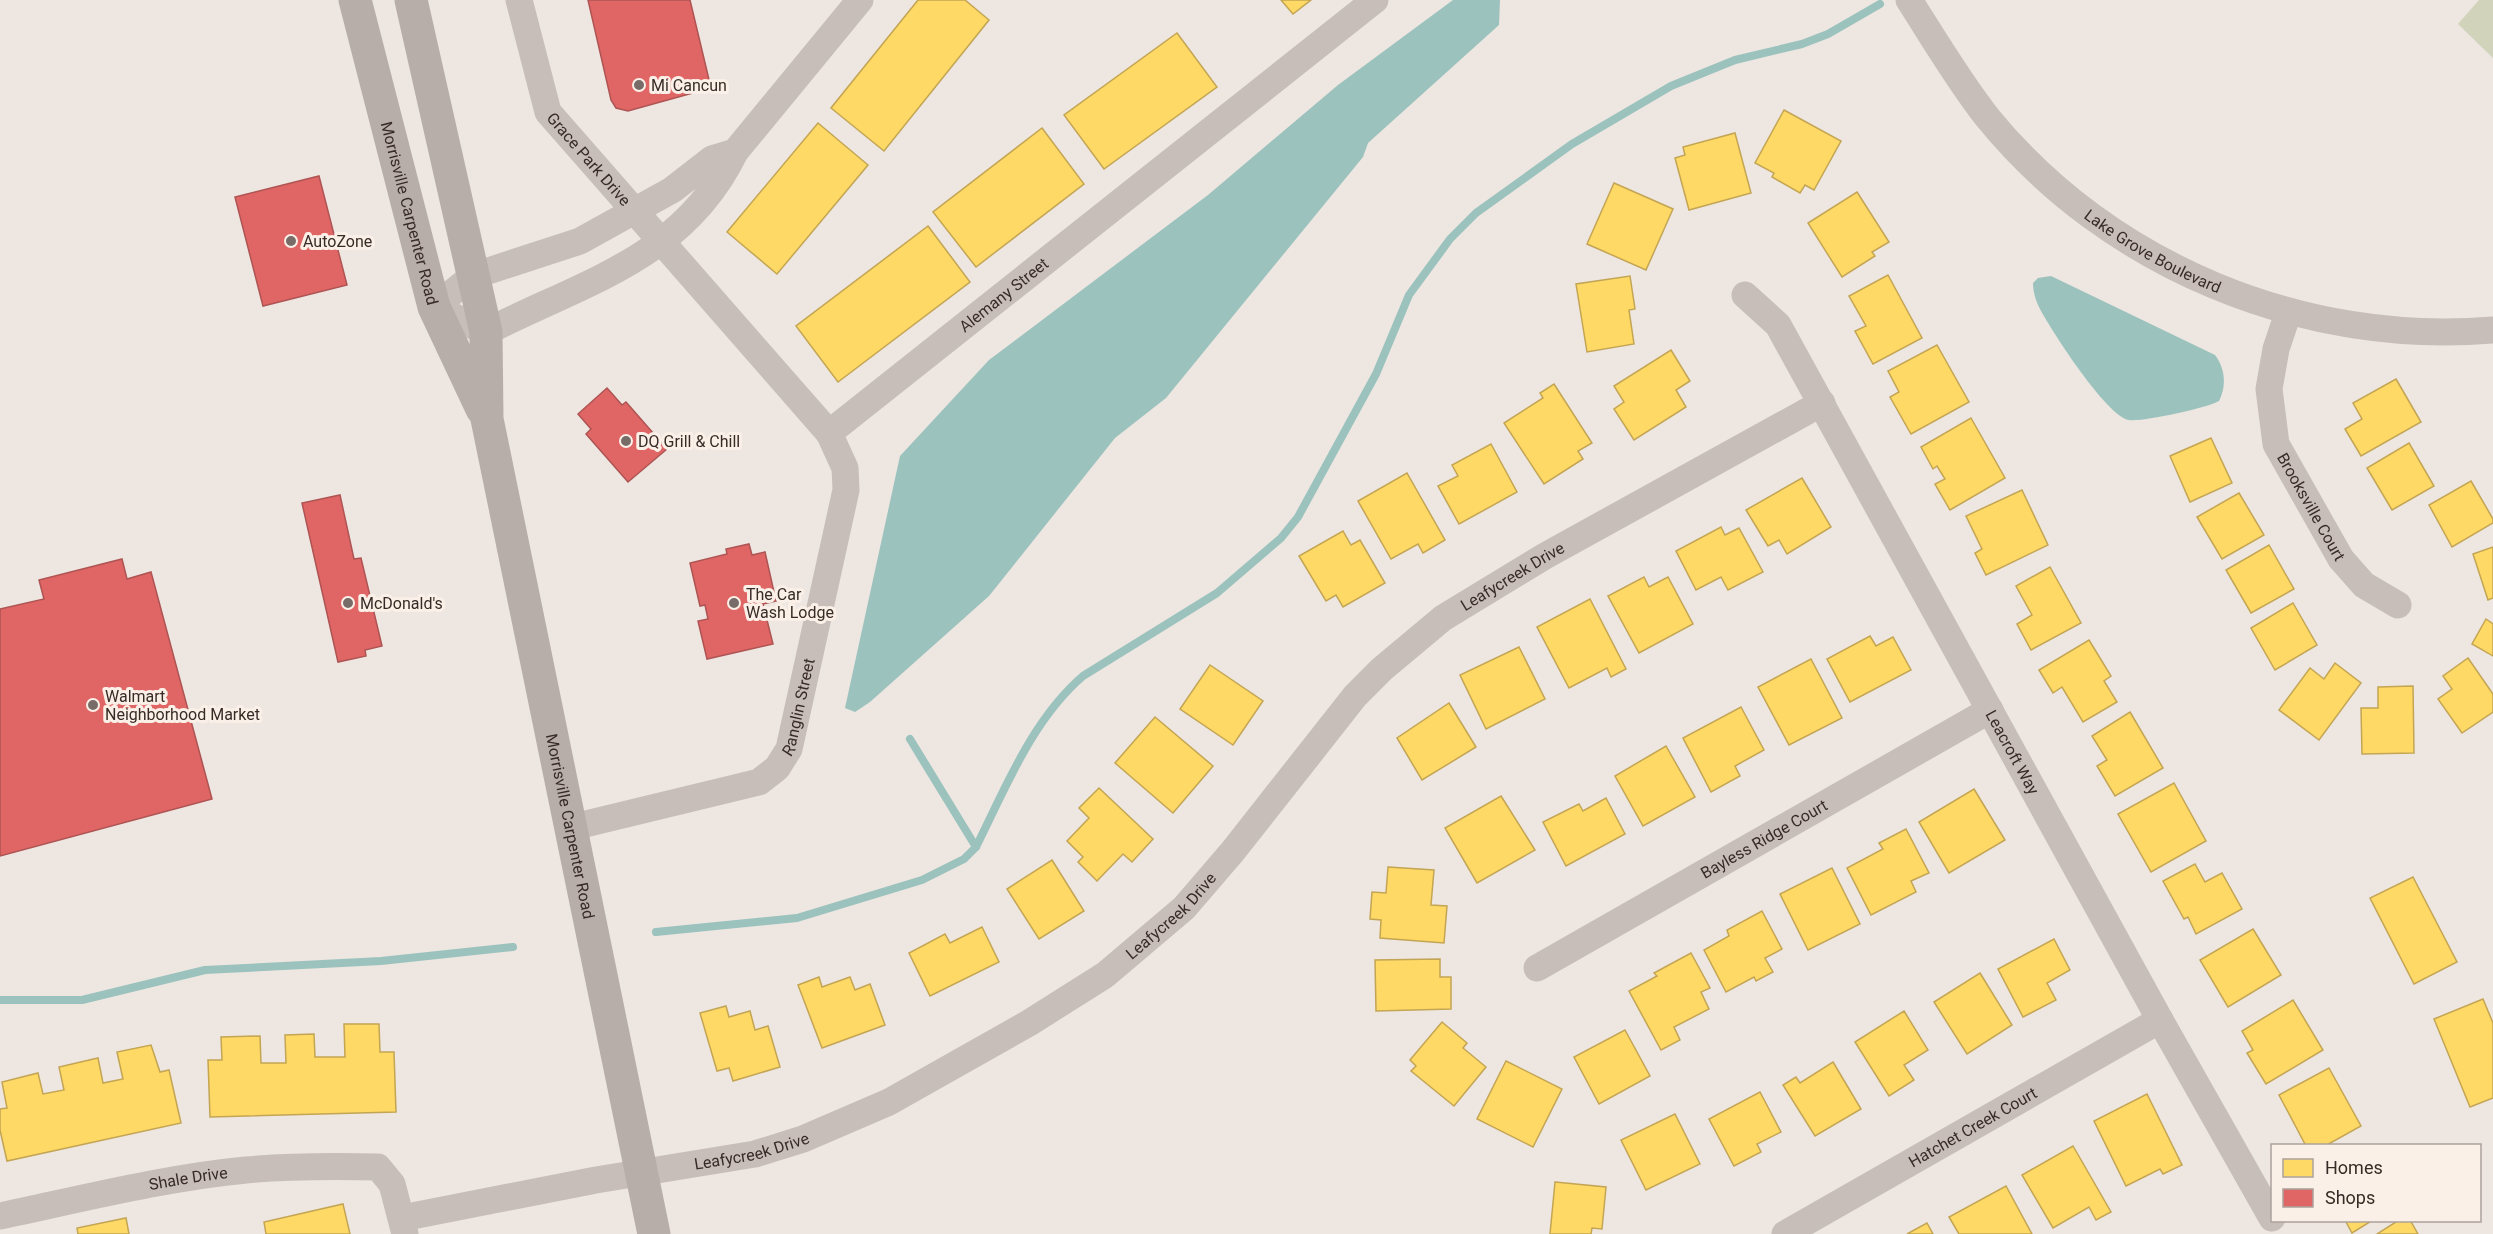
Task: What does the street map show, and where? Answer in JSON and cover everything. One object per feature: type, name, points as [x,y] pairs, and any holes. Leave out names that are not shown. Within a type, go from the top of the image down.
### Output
[{"type":"main road","name":"Morrisville Carpenter Road","points":[[355,0],[434,307],[487,419]]},
{"type":"main road","name":"Morrisville Carpenter Road","points":[[411,0],[486,332],[487,419],[654,1234]]},
{"type":"street","name":"Grace Park Drive","points":[[519,0],[548,112],[636,212]]},
{"type":"street","points":[[735,152],[712,159],[672,190],[580,241],[473,276],[434,307],[486,332],[596,282],[664,241],[721,181],[735,152],[861,0]]},
{"type":"street","name":"Alemany Street","points":[[829,433],[1375,0]]},
{"type":"street","name":"Lake Grove Boulevard","points":[[1909,0],[1960,81],[1987,117],[2018,152],[2080,207],[2140,249],[2221,289],[2288,313],[2381,330],[2430,333],[2493,330]]},
{"type":"street","points":[[636,212],[664,241],[829,433]]},
{"type":"street","name":"Leacroft Way","points":[[1745,295],[1778,325],[2160,1020],[2271,1215]]},
{"type":"street","name":"Brooksville Court","points":[[2288,313],[2276,349],[2268,389],[2276,444],[2341,559],[2364,585],[2398,605]]},
{"type":"street","name":"Leafycreek Drive","points":[[404,1226],[642,1172],[755,1154],[852,1120],[889,1102],[1070,998],[1105,975],[1184,908],[1233,851],[1287,779],[1355,696],[1382,669],[1435,624],[1475,596],[1545,556],[1822,403]]},
{"type":"street","name":"Ranglin Street","points":[[569,828],[759,782],[777,768],[789,749],[846,490],[845,468],[829,433]]},
{"type":"street","name":"Bayless Ridge Court","points":[[1537,968],[1990,710]]},
{"type":"street","name":"Hatchet Creek Court","points":[[1785,1234],[2160,1020]]},
{"type":"street","name":"Shale Drive","points":[[16,1221],[158,1182],[245,1170],[308,1166],[378,1167],[392,1184],[404,1226]]},
{"type":"green space","points":[[2479,0],[2493,0],[2493,58],[2458,24]]},
{"type":"water","points":[[1453,0],[1500,0],[1499,25],[1368,143],[1363,157],[1166,398],[1115,438],[989,596],[870,702],[855,712],[845,708],[900,456],[989,360],[1208,195],[1338,85]]},
{"type":"water","points":[[2051,276],[2215,355],[2224,377],[2219,401],[2189,411],[2147,419],[2129,420],[2119,415],[2080,371],[2040,309],[2033,283],[2038,278]]},
{"type":"building: Homes","points":[[918,0],[965,0],[989,20],[884,151],[831,108]]},
{"type":"building: Homes","points":[[1281,0],[1311,0],[1293,14]]},
{"type":"building: Homes","points":[[1177,33],[1217,87],[1104,169],[1064,115]]},
{"type":"building: Homes","points":[[1784,110],[1841,141],[1814,190],[1805,185],[1800,193],[1772,177],[1774,173],[1755,163]]},
{"type":"building: Homes","points":[[818,123],[868,165],[777,274],[727,232]]},
{"type":"building: Homes","points":[[1042,128],[1084,184],[976,267],[933,212]]},
{"type":"building: Homes","points":[[1735,133],[1751,193],[1689,210],[1675,158],[1685,155],[1683,147]]},
{"type":"building: Homes","points":[[1614,183],[1673,209],[1646,270],[1587,244]]},
{"type":"building: Homes","points":[[1857,192],[1889,242],[1872,252],[1875,256],[1842,277],[1808,223]]},
{"type":"building: Homes","points":[[928,226],[970,282],[838,382],[796,326]]},
{"type":"building: Homes","points":[[1888,275],[1922,338],[1873,364],[1855,331],[1866,326],[1849,296]]},
{"type":"building: Homes","points":[[1630,276],[1635,309],[1629,310],[1634,344],[1587,352],[1576,284]]},
{"type":"building: Homes","points":[[1937,345],[1969,402],[1911,434],[1890,397],[1899,392],[1888,371]]},
{"type":"building: Homes","points":[[1671,350],[1690,381],[1676,390],[1686,407],[1634,440],[1614,409],[1624,402],[1614,386]]},
{"type":"building: Homes","points":[[2396,379],[2421,422],[2361,456],[2345,429],[2362,419],[2353,403]]},
{"type":"building: Homes","points":[[1554,384],[1592,443],[1578,451],[1583,459],[1544,484],[1504,423],[1543,398],[1540,393]]},
{"type":"building: Homes","points":[[1971,418],[2005,478],[1950,510],[1935,484],[1945,479],[1937,466],[1933,469],[1921,447]]},
{"type":"building: Homes","points":[[2211,438],[2232,483],[2190,502],[2170,456]]},
{"type":"building: Homes","points":[[2409,443],[2434,486],[2392,510],[2367,468]]},
{"type":"building: Homes","points":[[1491,444],[1517,492],[1459,524],[1438,486],[1458,476],[1452,465]]},
{"type":"building: Homes","points":[[1407,473],[1445,540],[1423,553],[1418,544],[1391,559],[1358,501]]},
{"type":"building: Homes","points":[[1802,478],[1831,527],[1787,554],[1779,540],[1768,546],[1746,510]]},
{"type":"building: Homes","points":[[2471,481],[2493,519],[2493,523],[2452,547],[2429,505]]},
{"type":"building: Homes","points":[[2022,490],[2048,545],[1986,575],[1975,553],[1982,549],[1966,516]]},
{"type":"building: Homes","points":[[2239,493],[2264,535],[2222,559],[2197,517]]},
{"type":"building: Homes","points":[[1721,527],[1725,535],[1739,528],[1763,572],[1728,590],[1721,577],[1696,590],[1676,551]]},
{"type":"building: Homes","points":[[1343,531],[1351,545],[1360,540],[1385,583],[1343,607],[1336,595],[1326,601],[1299,556]]},
{"type":"building: Homes","points":[[2269,545],[2294,589],[2251,613],[2226,570]]},
{"type":"building: Homes","points":[[2493,547],[2493,598],[2488,600],[2473,554]]},
{"type":"building: Homes","points":[[2050,567],[2081,623],[2031,650],[2017,624],[2032,615],[2016,586]]},
{"type":"building: Homes","points":[[1644,577],[1649,587],[1668,577],[1693,624],[1639,653],[1608,596]]},
{"type":"building: Homes","points":[[1590,599],[1626,669],[1611,677],[1607,668],[1569,688],[1537,627]]},
{"type":"building: Homes","points":[[2293,603],[2317,645],[2275,670],[2251,628]]},
{"type":"building: Homes","points":[[2486,619],[2493,624],[2493,656],[2472,644]]},
{"type":"building: Homes","points":[[1870,636],[1876,646],[1893,637],[1911,670],[1850,702],[1827,659]]},
{"type":"building: Homes","points":[[2089,640],[2111,676],[2104,681],[2117,702],[2083,722],[2062,687],[2053,693],[2039,670]]},
{"type":"building: Homes","points":[[1519,647],[1545,699],[1486,729],[1460,675]]},
{"type":"building: Homes","points":[[2468,658],[2493,694],[2493,712],[2462,733],[2438,699],[2452,689],[2443,676]]},
{"type":"building: Homes","points":[[1811,659],[1842,718],[1789,745],[1758,687]]},
{"type":"building: Homes","points":[[2335,663],[2361,683],[2319,740],[2279,710],[2310,668],[2324,679]]},
{"type":"building: Homes","points":[[1210,665],[1263,701],[1233,745],[1180,709]]},
{"type":"building: Homes","points":[[2413,686],[2414,753],[2362,754],[2361,708],[2378,708],[2378,687]]},
{"type":"building: Homes","points":[[1449,703],[1476,747],[1422,780],[1397,738]]},
{"type":"building: Homes","points":[[1741,707],[1764,750],[1735,766],[1740,776],[1711,792],[1683,738]]},
{"type":"building: Homes","points":[[2130,712],[2163,768],[2115,796],[2097,766],[2107,760],[2092,736]]},
{"type":"building: Homes","points":[[1155,717],[1213,766],[1173,813],[1115,763]]},
{"type":"building: Homes","points":[[1666,746],[1695,797],[1643,826],[1615,776]]},
{"type":"building: Homes","points":[[2174,783],[2206,841],[2151,872],[2118,814]]},
{"type":"building: Homes","points":[[1099,788],[1153,839],[1132,862],[1123,854],[1097,881],[1078,862],[1083,857],[1067,841],[1089,818],[1079,808]]},
{"type":"building: Homes","points":[[1974,789],[2005,840],[1949,873],[1919,822]]},
{"type":"building: Homes","points":[[1501,796],[1535,850],[1477,883],[1445,828]]},
{"type":"building: Homes","points":[[1606,798],[1625,834],[1566,866],[1543,822],[1579,804],[1583,811]]},
{"type":"building: Homes","points":[[1906,829],[1929,873],[1911,881],[1916,892],[1871,915],[1847,868],[1883,849],[1879,843]]},
{"type":"building: Homes","points":[[1052,860],[1084,911],[1039,939],[1007,889]]},
{"type":"building: Homes","points":[[2195,864],[2205,882],[2222,873],[2242,909],[2196,934],[2188,917],[2184,919],[2163,881]]},
{"type":"building: Homes","points":[[1388,867],[1434,870],[1431,905],[1447,906],[1444,943],[1380,938],[1381,920],[1370,919],[1372,892],[1386,893]]},
{"type":"building: Homes","points":[[1832,868],[1860,924],[1808,950],[1780,894]]},
{"type":"building: Homes","points":[[2413,877],[2457,962],[2414,984],[2370,898]]},
{"type":"building: Homes","points":[[1762,911],[1782,949],[1765,958],[1773,972],[1756,981],[1754,977],[1726,992],[1704,950],[1729,936],[1727,930]]},
{"type":"building: Homes","points":[[982,927],[999,962],[930,996],[909,953],[945,934],[950,943]]},
{"type":"building: Homes","points":[[2253,929],[2281,975],[2228,1007],[2200,960]]},
{"type":"building: Homes","points":[[2054,939],[2070,970],[2047,983],[2056,1000],[2023,1017],[1998,969]]},
{"type":"building: Homes","points":[[1691,953],[1710,988],[1701,992],[1709,1009],[1674,1027],[1680,1040],[1661,1050],[1629,991],[1657,976],[1654,973]]},
{"type":"building: Homes","points":[[1440,959],[1440,977],[1451,977],[1451,1009],[1376,1011],[1375,960]]},
{"type":"building: Homes","points":[[1980,973],[2012,1025],[1967,1054],[1934,1002]]},
{"type":"building: Homes","points":[[819,977],[822,987],[850,977],[855,990],[870,984],[885,1025],[822,1048],[798,985]]},
{"type":"building: Homes","points":[[2483,999],[2493,1023],[2493,1098],[2470,1107],[2434,1019]]},
{"type":"building: Homes","points":[[2293,1000],[2323,1050],[2266,1084],[2247,1053],[2253,1050],[2242,1031]]},
{"type":"building: Homes","points":[[726,1006],[729,1017],[750,1011],[755,1030],[768,1026],[780,1067],[733,1081],[729,1068],[717,1071],[700,1013]]},
{"type":"building: Homes","points":[[1904,1011],[1928,1050],[1904,1065],[1914,1080],[1889,1096],[1855,1042]]},
{"type":"building: Homes","points":[[1442,1022],[1467,1043],[1463,1048],[1486,1067],[1454,1106],[1411,1071],[1416,1066],[1410,1060]]},
{"type":"building: Homes","points":[[344,1024],[379,1024],[380,1052],[394,1052],[396,1112],[210,1117],[208,1060],[222,1060],[221,1037],[260,1036],[261,1063],[286,1063],[285,1035],[314,1034],[315,1057],[345,1057]]},
{"type":"building: Homes","points":[[1625,1030],[1650,1076],[1599,1104],[1574,1057]]},
{"type":"building: Homes","points":[[151,1045],[160,1072],[169,1070],[181,1123],[7,1161],[0,1130],[0,1109],[7,1108],[2,1082],[38,1073],[43,1094],[64,1090],[59,1067],[98,1058],[103,1083],[123,1079],[117,1052]]},
{"type":"building: Homes","points":[[1506,1061],[1562,1089],[1533,1147],[1477,1119]]},
{"type":"building: Homes","points":[[1833,1062],[1861,1109],[1815,1136],[1783,1085],[1796,1077],[1800,1083]]},
{"type":"building: Homes","points":[[2329,1068],[2361,1126],[2329,1144],[2305,1144],[2279,1095]]},
{"type":"building: Homes","points":[[1760,1092],[1781,1132],[1757,1144],[1761,1152],[1734,1166],[1709,1119]]},
{"type":"building: Homes","points":[[2147,1094],[2182,1165],[2163,1174],[2160,1169],[2126,1186],[2094,1121]]},
{"type":"building: Homes","points":[[1675,1114],[1700,1164],[1646,1190],[1621,1140]]},
{"type":"building: Homes","points":[[2073,1146],[2111,1212],[2096,1220],[2089,1207],[2053,1228],[2022,1175]]},
{"type":"building: Homes","points":[[1555,1182],[1606,1187],[1602,1229],[1592,1228],[1591,1234],[1550,1234]]},
{"type":"building: Homes","points":[[2006,1186],[2032,1234],[1959,1234],[1949,1217]]},
{"type":"building: Homes","points":[[343,1204],[350,1234],[266,1234],[264,1222]]},
{"type":"building: Homes","points":[[126,1218],[129,1234],[78,1234],[77,1228]]},
{"type":"building: Homes","points":[[2346,1222],[2370,1222],[2352,1233]]},
{"type":"building: Homes","points":[[2396,1222],[2411,1222],[2418,1234],[2377,1234]]},
{"type":"building: Homes","points":[[1927,1223],[1933,1234],[1907,1234]]},
{"type":"building: Shops","points":[[588,0],[690,0],[711,88],[628,111],[616,108],[611,100]]},
{"type":"building: Shops","name":"AutoZone","points":[[319,176],[347,285],[263,306],[235,197]]},
{"type":"building: Shops","name":"DQ Grill & Chill","points":[[607,388],[622,405],[626,402],[667,449],[628,482],[586,434],[591,429],[578,414]]},
{"type":"building: Shops","name":"McDonald's","points":[[340,495],[354,559],[361,558],[382,646],[365,650],[366,656],[338,662],[302,503]]},
{"type":"building: Shops","name":"The Car Wash Lodge","points":[[749,544],[752,555],[765,552],[776,601],[763,604],[773,644],[707,659],[698,621],[708,619],[705,605],[700,606],[690,563],[727,554],[726,549]]},
{"type":"building: Shops","name":"Walmart Neighborhood Market","points":[[122,559],[127,579],[151,572],[212,799],[0,856],[0,609],[44,599],[39,580]]},
{"type":"waterway","points":[[656,932],[797,918],[922,880],[964,859],[976,847],[1035,734],[1065,694],[1083,676],[1217,593],[1281,538],[1298,517],[1376,374],[1409,295],[1450,239],[1476,213],[1572,144],[1671,86],[1735,60],[1802,44],[1828,34],[1880,4]]},
{"type":"waterway","points":[[910,739],[976,847]]},
{"type":"waterway","points":[[0,1000],[82,1000],[205,970],[381,961],[513,947]]},
{"type":"place","name":"Mi Cancun","points":[[639,85]]},
{"type":"place","name":"AutoZone","points":[[291,241]]},
{"type":"place","name":"DQ Grill & Chill","points":[[626,441]]},
{"type":"place","name":"McDonald's","points":[[348,603]]},
{"type":"place","name":"The Car Wash Lodge","points":[[734,603]]},
{"type":"place","name":"Walmart Neighborhood Market","points":[[93,705]]}]
